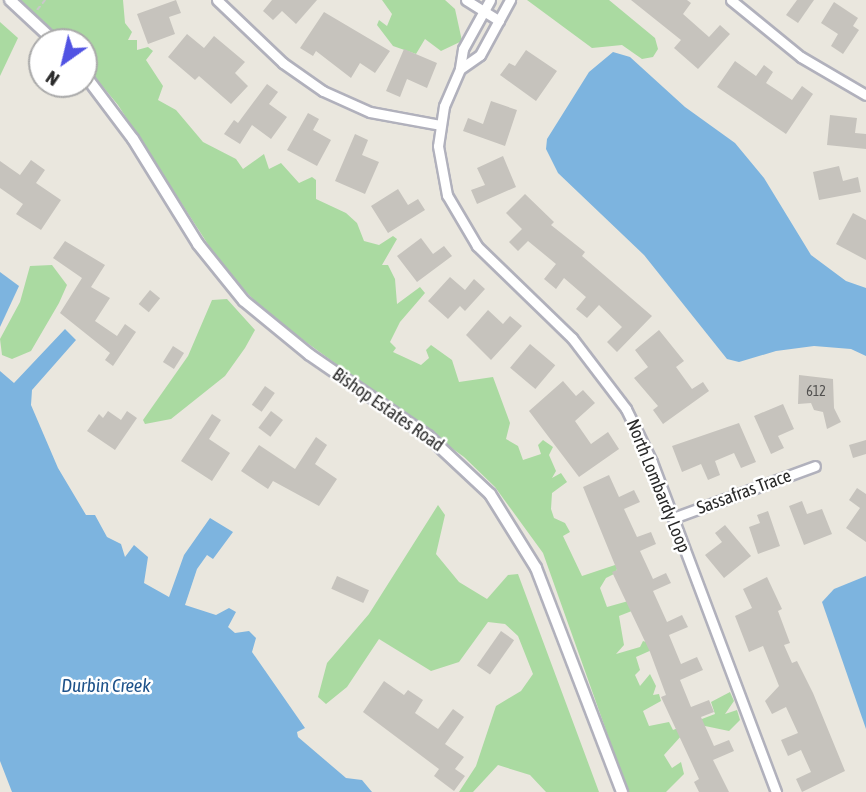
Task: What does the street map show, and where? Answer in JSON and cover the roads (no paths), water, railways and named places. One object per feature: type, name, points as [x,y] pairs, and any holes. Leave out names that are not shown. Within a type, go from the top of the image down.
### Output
[{"type":"street","points":[[10,0],[40,28]]},
{"type":"street","points":[[217,0],[283,63],[323,91],[370,112],[440,125]]},
{"type":"street","points":[[466,0],[487,6],[499,21]]},
{"type":"street","name":"North Lombardy Loop","points":[[460,69],[480,55],[510,0]]},
{"type":"street","points":[[731,0],[802,57],[866,95]]},
{"type":"street","name":"North Lombardy Loop","points":[[487,6],[463,49],[460,69],[440,125],[444,186],[464,231],[572,338],[610,384],[640,435],[776,792]]},
{"type":"street","name":"Bishop Estates Road","points":[[98,93],[133,139],[203,252],[244,300],[310,355],[428,436],[490,494],[536,568],[622,792]]},
{"type":"street","name":"Sassafras Trace","points":[[673,518],[815,466]]},
{"type":"water","points":[[613,52],[630,57],[685,107],[735,143],[764,178],[811,255],[846,281],[866,288],[866,356],[851,349],[814,346],[776,351],[739,362],[727,359],[644,255],[558,173],[546,149],[547,139],[589,72]]},
{"type":"water","points":[[0,272],[19,286],[0,327]]},
{"type":"water","name":"Durbin Creek","points":[[65,329],[76,340],[32,390],[31,405],[58,468],[86,515],[95,515],[107,537],[121,544],[125,557],[134,545],[148,557],[144,583],[169,597],[184,555],[210,518],[233,532],[213,559],[207,555],[197,569],[185,605],[216,615],[229,608],[236,612],[228,627],[235,633],[249,631],[256,638],[252,652],[305,728],[297,732],[298,737],[346,778],[362,780],[372,792],[12,792],[0,761],[0,371],[14,383]]},
{"type":"water","points":[[866,576],[866,729],[822,602],[834,589]]}]
